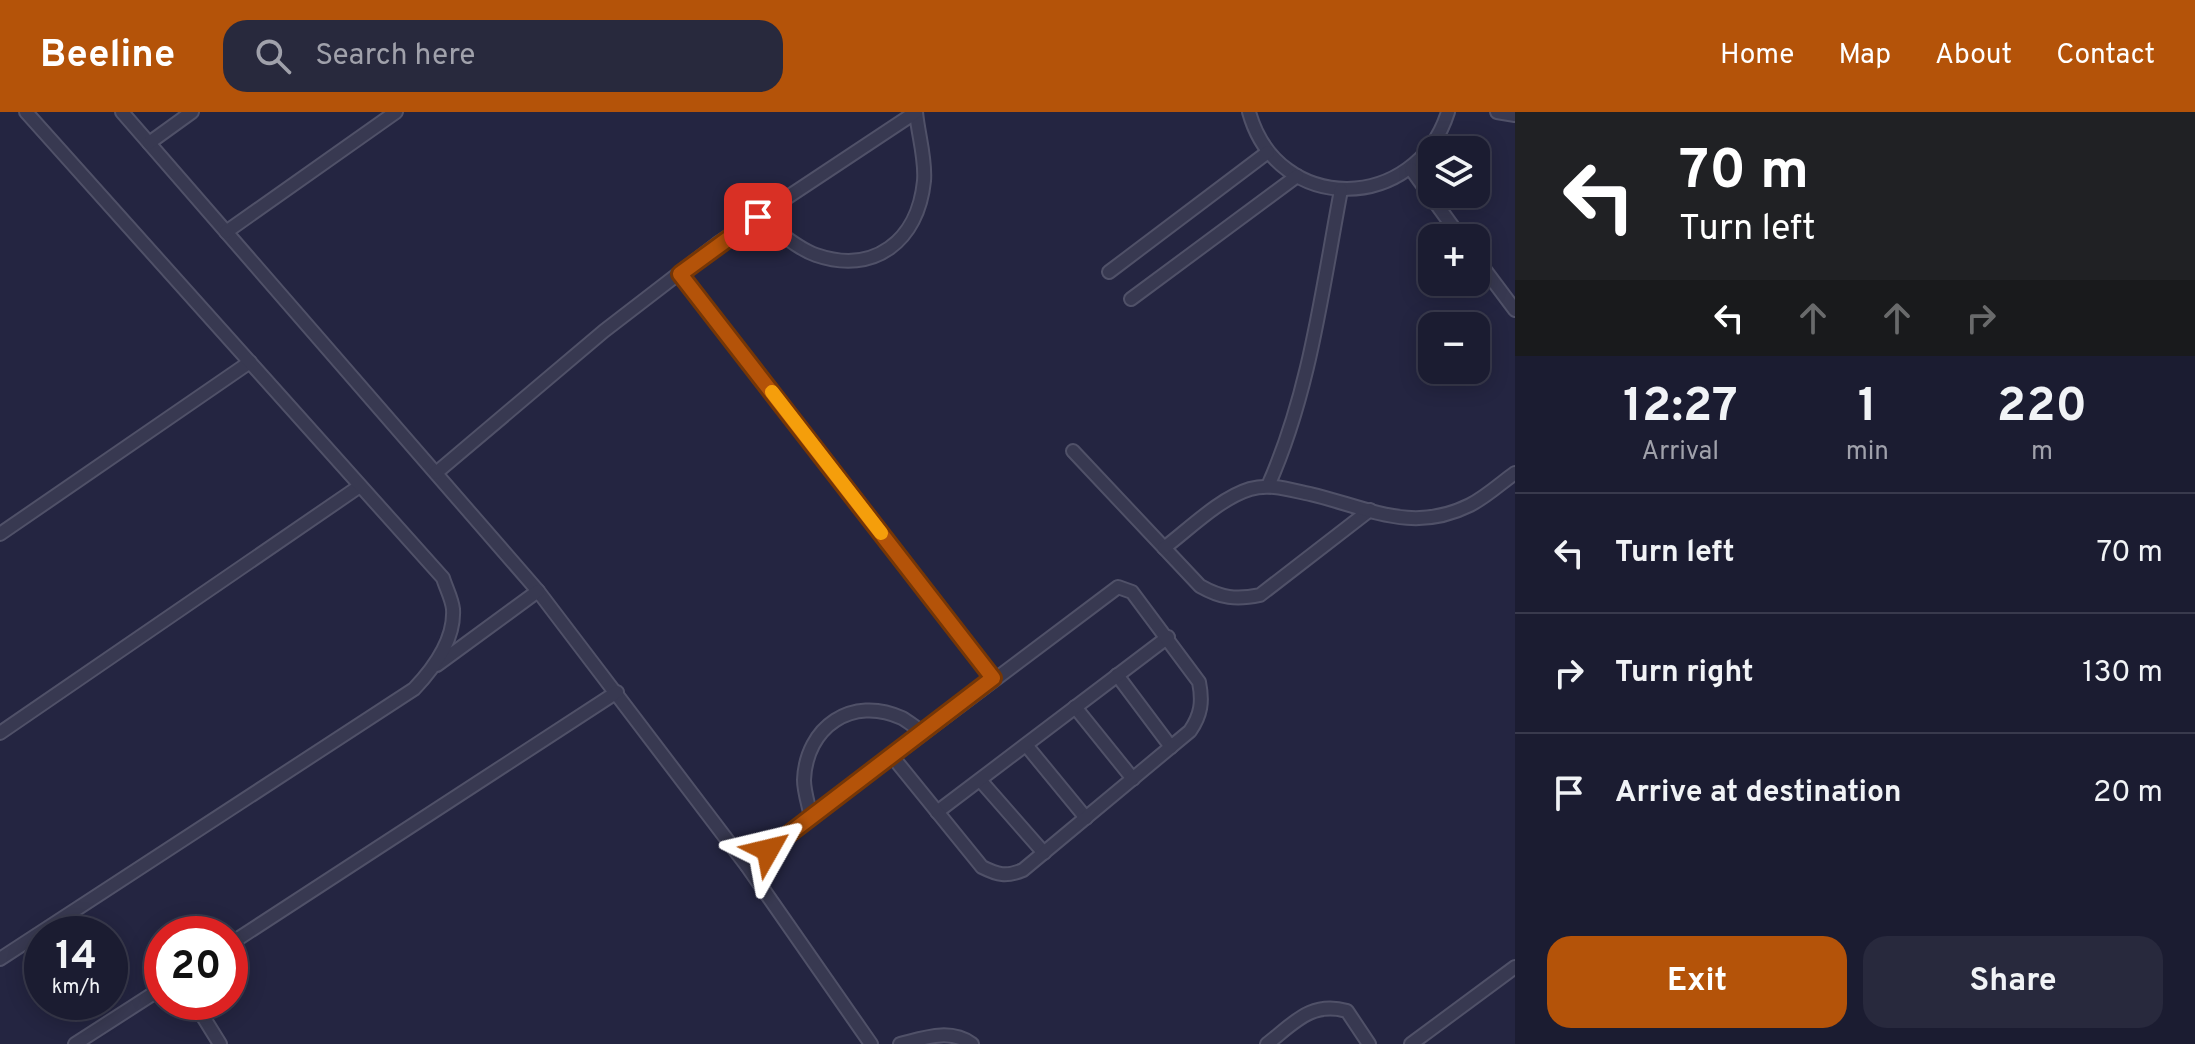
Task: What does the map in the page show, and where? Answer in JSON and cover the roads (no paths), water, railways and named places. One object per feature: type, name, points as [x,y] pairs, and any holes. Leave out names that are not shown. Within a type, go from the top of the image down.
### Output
[{"type":"lane","points":[[26,112],[443,578],[453,609],[449,636],[435,667]]},
{"type":"lane","points":[[122,112],[538,591],[747,866],[871,1044]]},
{"type":"lane","points":[[149,143],[192,112]]},
{"type":"lane","points":[[436,473],[604,331],[758,217],[916,112],[924,180],[915,214],[901,241],[874,259],[841,262],[813,254],[758,217]]},
{"type":"lane","points":[[1249,112],[1253,127],[1268,152],[1297,176],[1341,190],[1389,182],[1411,169],[1429,151],[1443,130],[1448,112]]},
{"type":"lane","points":[[1497,112],[1515,115]]},
{"type":"lane","points":[[226,232],[394,113]]},
{"type":"lane","points":[[1109,272],[1268,152]]},
{"type":"lane","points":[[1411,169],[1451,224]]},
{"type":"lane","points":[[1131,299],[1297,176]]},
{"type":"lane","points":[[1268,486],[1291,429],[1305,381],[1341,190]]},
{"type":"lane","points":[[680,274],[993,678]]},
{"type":"lane","points":[[1490,277],[1515,310]]},
{"type":"lane","points":[[0,534],[250,362]]},
{"type":"lane","points":[[1073,451],[1200,586],[1217,595],[1238,600],[1260,595],[1370,510]]},
{"type":"lane","points":[[1164,548],[1232,497],[1249,489],[1268,486],[1407,521],[1441,517],[1473,504],[1515,473]]},
{"type":"lane","points":[[0,733],[360,486]]},
{"type":"lane","points":[[747,866],[993,678],[1118,587],[1132,592],[1199,682],[1202,699],[1199,718],[1190,731],[1023,870],[1009,876],[982,867],[892,756]]},
{"type":"lane","points":[[0,959],[414,689],[435,667],[538,591]]},
{"type":"lane","points":[[937,812],[1168,637]]},
{"type":"lane","points":[[1117,675],[1171,747]]},
{"type":"lane","points":[[248,932],[617,692]]},
{"type":"lane","points":[[1075,707],[1133,779]]},
{"type":"lane","points":[[811,817],[804,781],[808,756],[817,735],[838,718],[857,711],[880,712],[901,718],[923,732]]},
{"type":"lane","points":[[1026,745],[1086,818]]},
{"type":"lane","points":[[980,780],[1044,853]]},
{"type":"lane","points":[[1411,1044],[1515,967]]},
{"type":"lane","points":[[75,1044],[144,1000]]},
{"type":"lane","points":[[1267,1044],[1311,1011],[1330,1006],[1347,1011],[1369,1044]]},
{"type":"lane","points":[[205,1020],[220,1044]]},
{"type":"lane","points":[[900,1044],[936,1034],[964,1039],[972,1044]]}]
